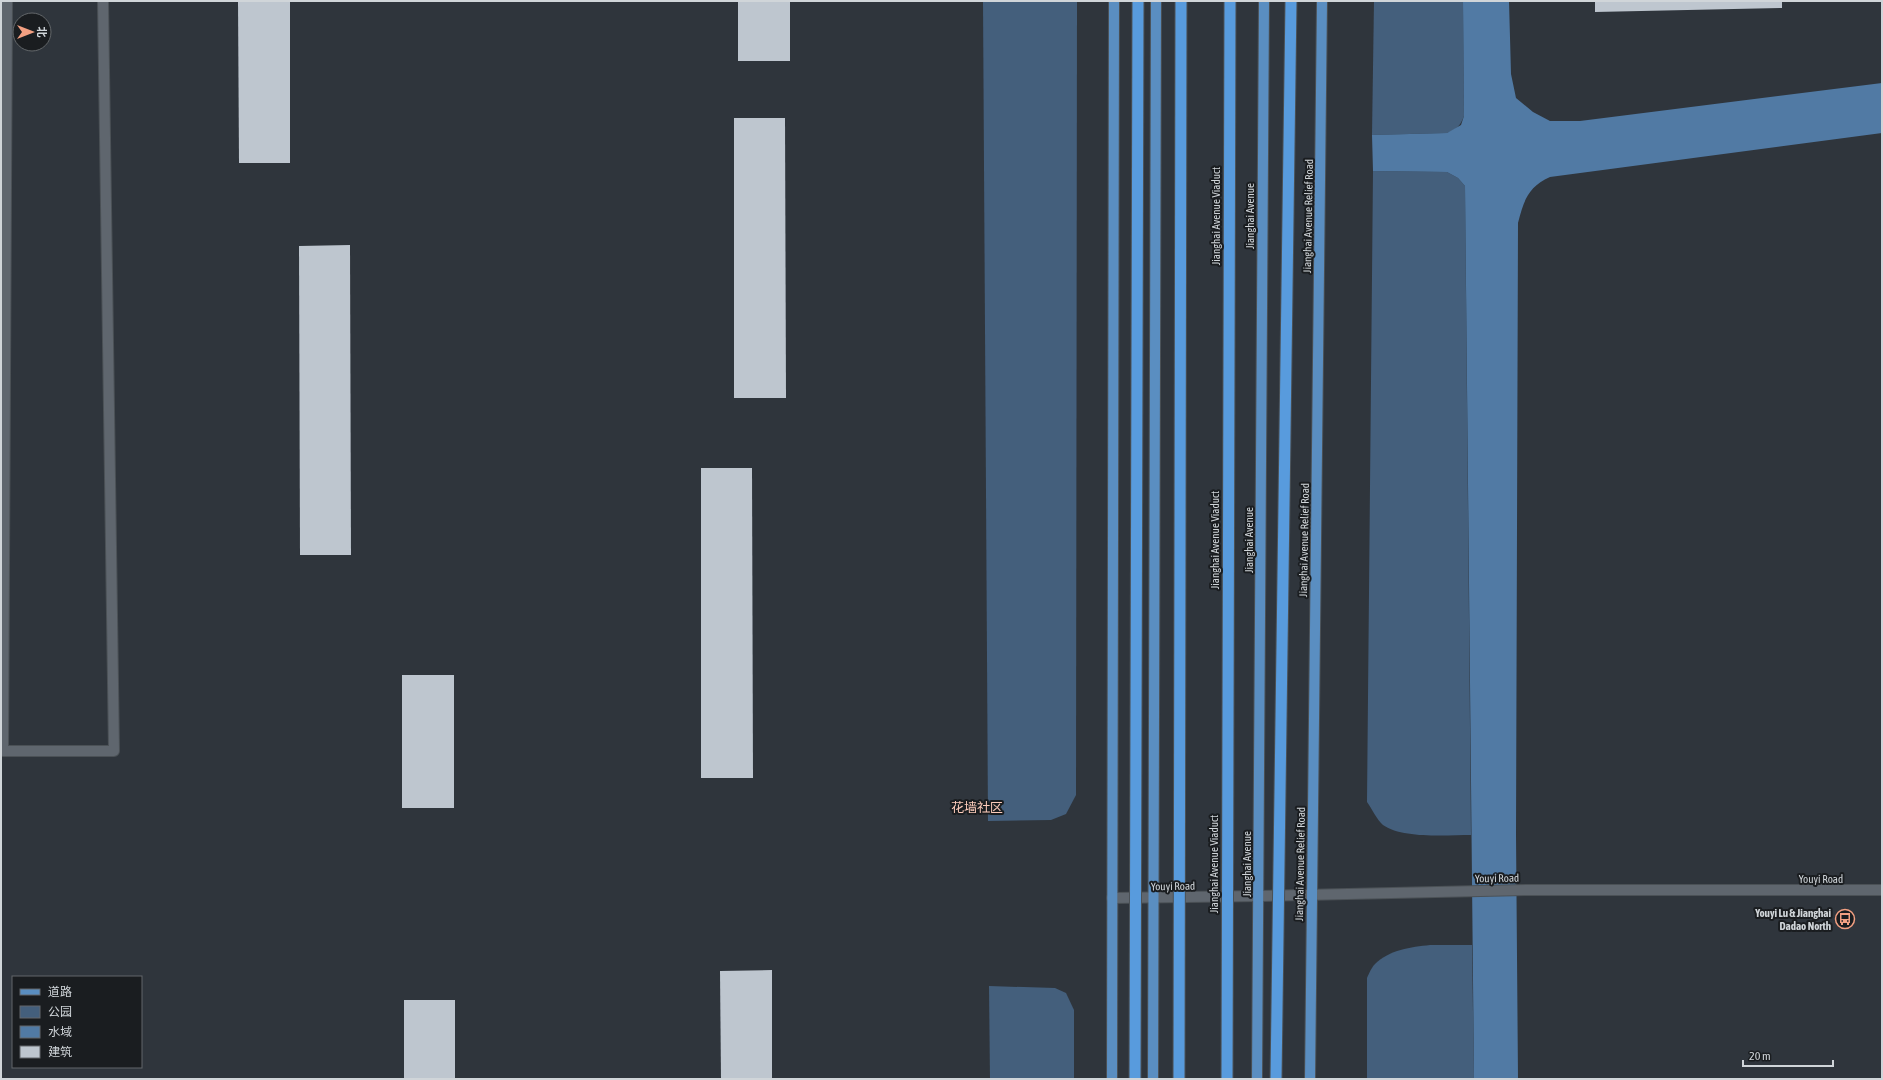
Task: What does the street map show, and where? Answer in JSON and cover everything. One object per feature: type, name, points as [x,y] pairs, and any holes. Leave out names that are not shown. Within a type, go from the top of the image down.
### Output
[{"type":"highway","points":[[1135,1079],[1138,1]]},
{"type":"highway","points":[[1179,1079],[1181,1]]},
{"type":"highway","name":"Jianghai Avenue Viaduct","points":[[1226,1079],[1230,1]]},
{"type":"highway","points":[[1276,1079],[1291,1]]},
{"type":"main road","points":[[1112,1079],[1114,1]]},
{"type":"main road","points":[[1153,1079],[1156,1]]},
{"type":"main road","name":"Jianghai Avenue","points":[[1257,1079],[1264,1]]},
{"type":"main road","name":"Jianghai Avenue Relief Road","points":[[1310,1079],[1322,1]]},
{"type":"street","points":[[7,1],[3,751],[114,751],[103,1]]},
{"type":"street","name":"Youyi Road","points":[[1112,898],[1525,890],[1882,890]]},
{"type":"green space","points":[[983,1],[1077,1],[1076,795],[1066,814],[1051,820],[988,821]]},
{"type":"green space","points":[[1374,1],[1463,1],[1464,116],[1458,127],[1447,133],[1372,135]]},
{"type":"green space","points":[[1373,171],[1447,172],[1458,178],[1465,186],[1471,835],[1438,836],[1413,834],[1392,829],[1381,823],[1367,802]]},
{"type":"green space","points":[[1430,945],[1472,945],[1474,1079],[1367,1079],[1367,978],[1375,964],[1387,955],[1408,948]]},
{"type":"green space","points":[[989,986],[1055,988],[1066,993],[1074,1010],[1074,1079],[990,1079]]},
{"type":"water","points":[[1463,1],[1509,1],[1511,74],[1516,98],[1533,112],[1550,121],[1580,121],[1882,83],[1882,133],[1550,177],[1532,190],[1522,208],[1518,223],[1516,834],[1518,1079],[1474,1079],[1465,186],[1458,178],[1447,172],[1373,171],[1372,135],[1447,133],[1461,125],[1464,116]]},
{"type":"building","points":[[238,1],[290,1],[290,163],[239,163]]},
{"type":"building","points":[[738,1],[790,1],[790,61],[738,61]]},
{"type":"building","points":[[1595,1],[1782,1],[1782,8],[1595,12]]},
{"type":"building","points":[[734,118],[785,118],[786,398],[734,398]]},
{"type":"building","points":[[350,245],[351,555],[300,555],[299,246]]},
{"type":"building","points":[[701,468],[752,468],[753,778],[701,778]]},
{"type":"building","points":[[402,675],[454,675],[454,808],[402,808]]},
{"type":"building","points":[[772,970],[772,1079],[721,1079],[720,971]]},
{"type":"building","points":[[404,1000],[455,1000],[455,1079],[404,1079]]},
{"type":"place","name":"Youyi Lu & Jianghai Dadao North","points":[[1845,919]]},
{"type":"district","name":"花墙社区","points":[[977,807]]}]
